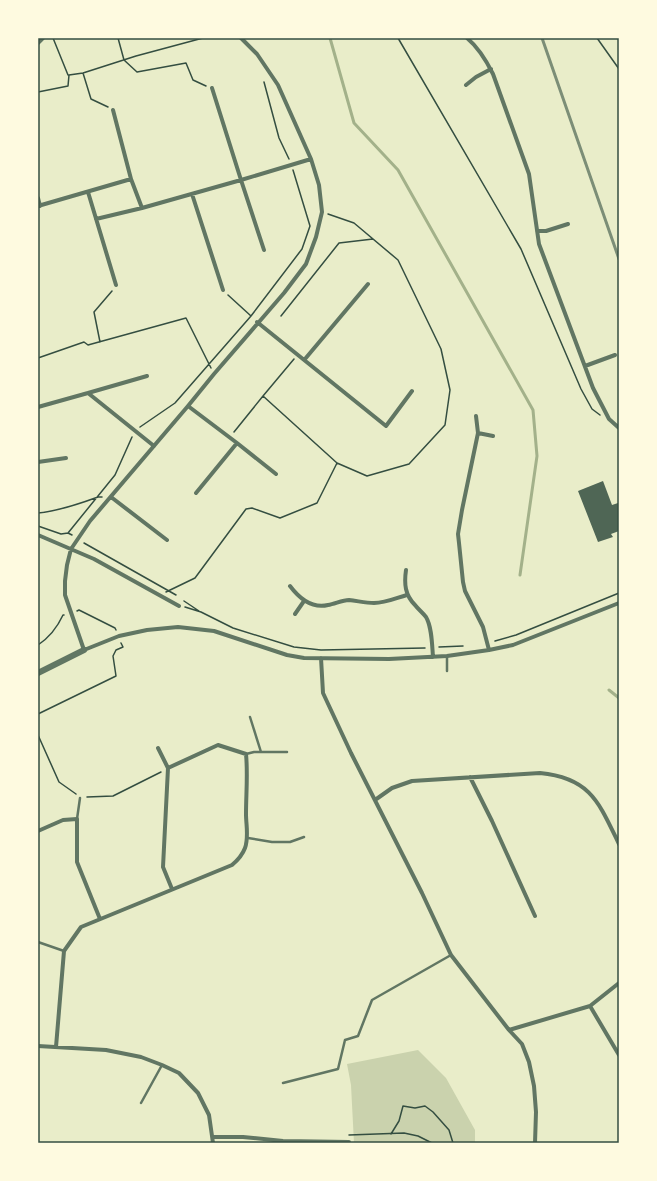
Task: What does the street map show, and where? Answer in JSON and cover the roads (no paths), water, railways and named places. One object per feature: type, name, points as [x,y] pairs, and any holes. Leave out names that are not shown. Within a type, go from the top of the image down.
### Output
[{"type":"street","points":[[38,43],[43,38]]},
{"type":"street","points":[[84,650],[65,595],[67,565],[71,549],[90,521],[112,497],[257,322],[284,293],[306,264],[316,237],[322,212],[319,185],[311,159],[278,85],[257,54],[240,38]]},
{"type":"street","points":[[467,38],[479,49],[491,69],[530,174],[540,244],[593,388],[609,419],[619,428]]},
{"type":"street","points":[[466,85],[476,77],[491,69]]},
{"type":"street","points":[[212,88],[264,250]]},
{"type":"street","points":[[113,110],[131,179],[142,208]]},
{"type":"street","points":[[96,219],[142,208],[311,159]]},
{"type":"street","points":[[38,198],[39,206],[131,179]]},
{"type":"street","points":[[88,192],[116,285]]},
{"type":"street","points":[[192,194],[223,290]]},
{"type":"street","points":[[537,231],[546,231],[568,224]]},
{"type":"street","points":[[305,359],[368,284]]},
{"type":"street","points":[[257,322],[305,359],[386,426],[412,391]]},
{"type":"street","points":[[585,366],[615,355]]},
{"type":"street","points":[[38,406],[147,376]]},
{"type":"street","points":[[88,393],[154,446]]},
{"type":"street","points":[[188,406],[276,474]]},
{"type":"street","points":[[476,416],[478,433],[458,534],[465,591],[483,627],[489,650]]},
{"type":"street","points":[[478,433],[493,436]]},
{"type":"street","points":[[196,493],[237,444]]},
{"type":"street","points":[[38,462],[66,458]]},
{"type":"street","points":[[112,497],[167,540]]},
{"type":"street","points":[[38,535],[94,559],[179,606]]},
{"type":"street","points":[[406,570],[405,579],[407,595],[413,604],[426,617],[429,625],[433,657]]},
{"type":"street","points":[[290,586],[304,601],[312,605],[327,606],[347,600],[374,603],[390,601],[407,595]]},
{"type":"street","points":[[295,614],[304,601]]},
{"type":"street","points":[[38,673],[84,650],[119,636],[147,630],[178,627],[214,631],[287,655],[304,658],[389,659],[447,656],[513,645],[619,603]]},
{"type":"street","points":[[321,658],[323,693],[451,955],[509,1030],[522,1044],[529,1062],[534,1086],[536,1112],[535,1143]]},
{"type":"street","points":[[56,1046],[64,951],[81,927],[232,865],[240,858],[245,849],[248,838],[246,816],[248,773],[246,754],[218,745],[168,768]]},
{"type":"street","points":[[158,748],[168,768],[163,867],[172,889]]},
{"type":"street","points":[[375,800],[392,788],[412,781],[540,773],[556,775],[571,780],[587,790],[601,806],[619,844]]},
{"type":"street","points":[[470,778],[492,821],[535,916]]},
{"type":"street","points":[[38,831],[63,820],[77,819],[77,862],[100,919]]},
{"type":"street","points":[[509,1030],[590,1006],[619,983]]},
{"type":"street","points":[[590,1006],[619,1055]]},
{"type":"street","points":[[38,1046],[106,1050],[141,1057],[179,1073],[198,1094],[210,1115],[213,1143]]},
{"type":"street","points":[[213,1137],[243,1137],[283,1141],[349,1142]]},
{"type":"lane","points":[[447,656],[447,671]]},
{"type":"lane","points":[[250,717],[261,752]]},
{"type":"lane","points":[[246,754],[254,752],[287,752]]},
{"type":"lane","points":[[77,819],[80,798]]},
{"type":"lane","points":[[248,838],[272,842],[290,842],[304,837]]},
{"type":"lane","points":[[38,942],[64,951]]},
{"type":"lane","points":[[283,1083],[338,1068],[345,1040],[358,1036],[372,1000],[451,955]]},
{"type":"lane","points":[[141,1103],[162,1065]]},
{"type":"waterway","points":[[330,38],[354,123],[398,170],[533,410],[537,456],[520,575]]},
{"type":"waterway","points":[[609,690],[619,698]]},
{"type":"railway","points":[[542,38],[619,259]]}]
